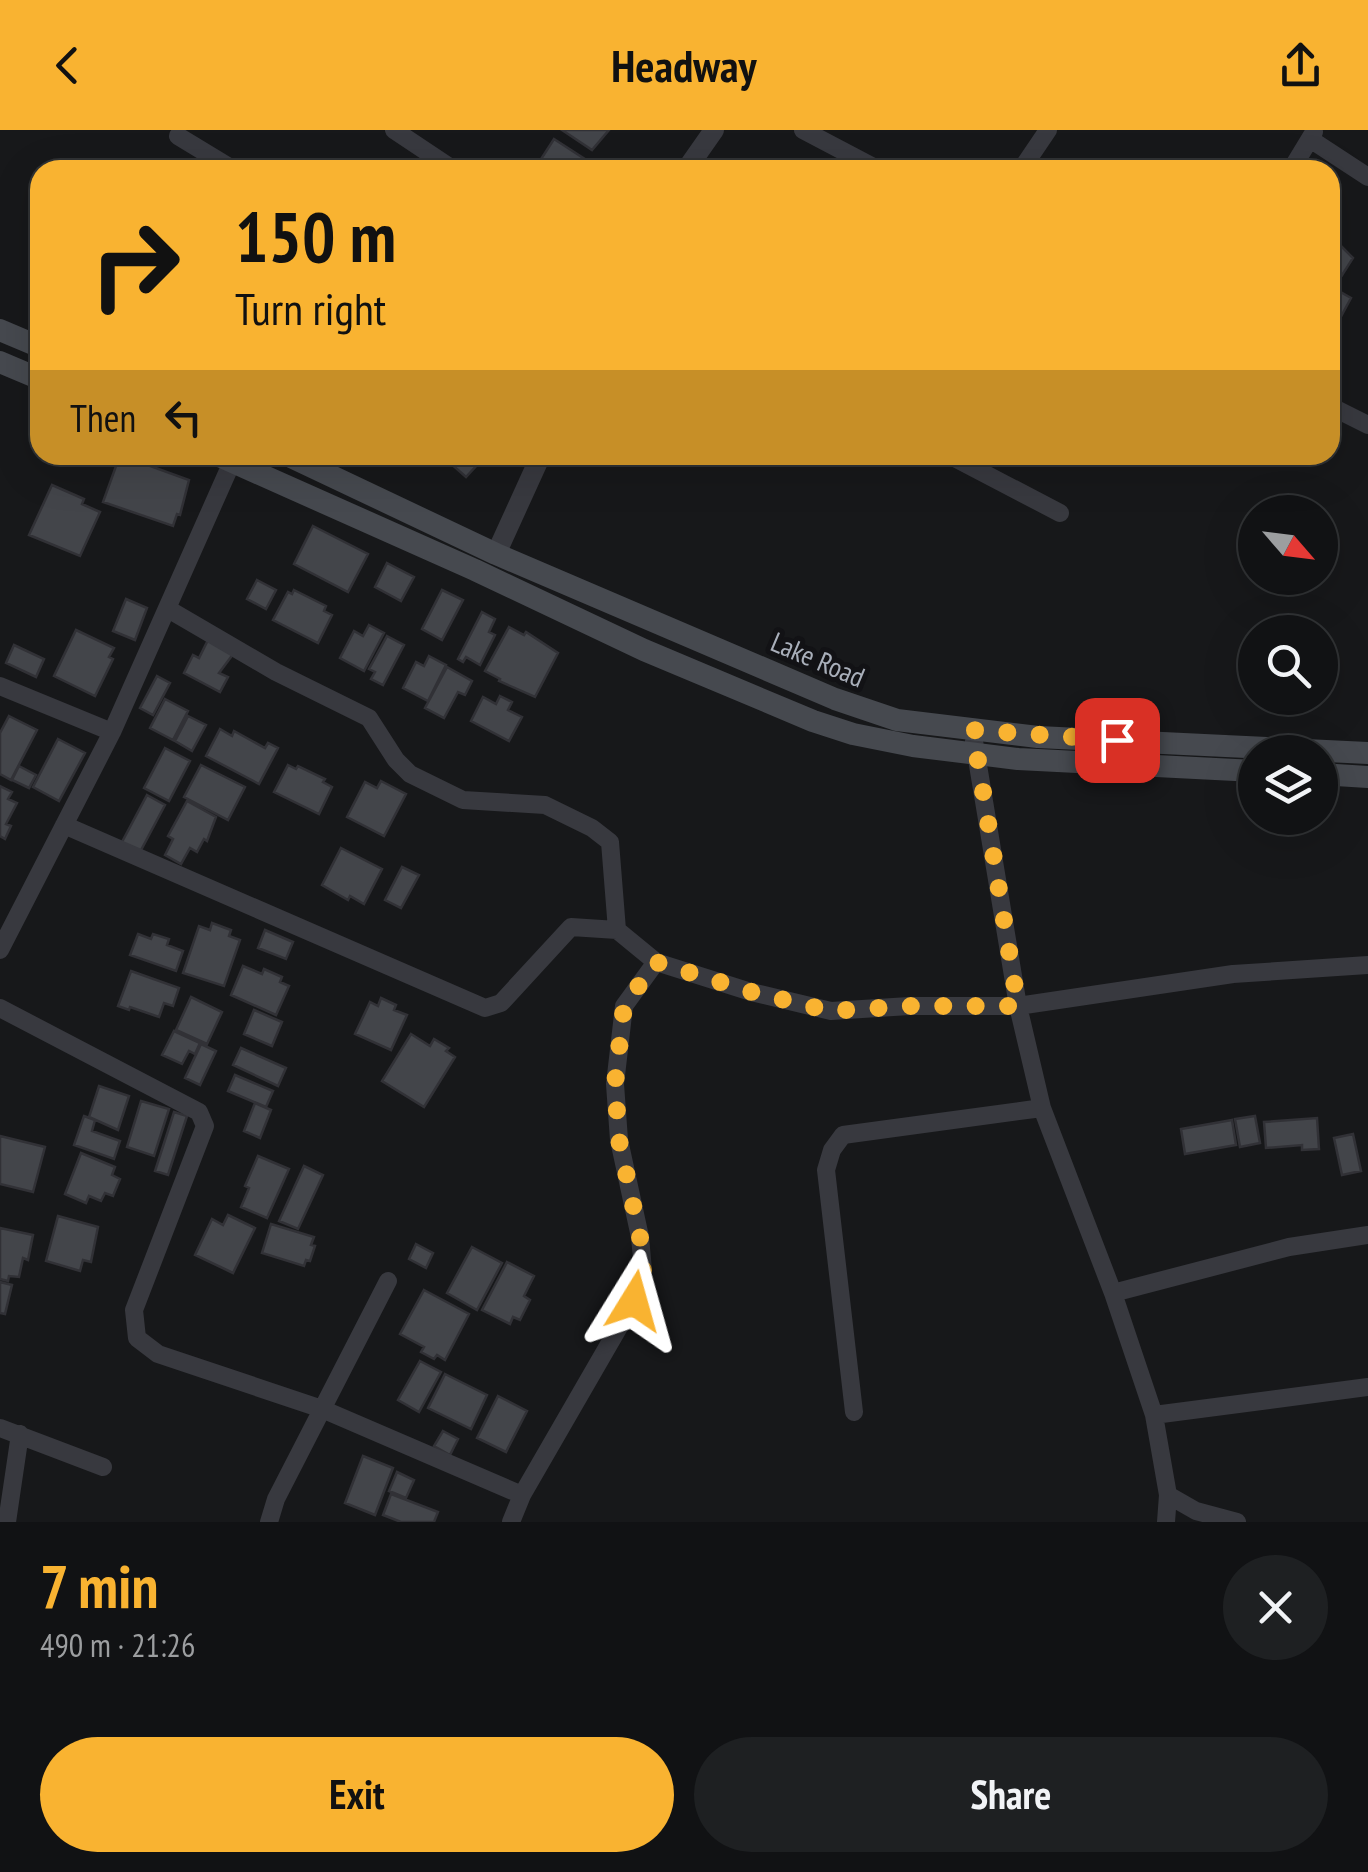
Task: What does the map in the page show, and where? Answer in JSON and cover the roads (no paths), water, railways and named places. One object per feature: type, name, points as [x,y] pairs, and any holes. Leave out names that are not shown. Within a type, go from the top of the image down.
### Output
[{"type":"main road","points":[[0,330],[30,344]]},
{"type":"main road","points":[[0,362],[30,375]]},
{"type":"main road","name":"Lake Road","points":[[238,465],[644,650],[813,722],[913,746],[974,742],[1368,753]]},
{"type":"main road","name":"Lake Road","points":[[308,465],[496,554],[866,712],[1068,763],[1238,769]]},
{"type":"main road","points":[[1338,776],[1368,778]]},
{"type":"street","points":[[394,130],[417,135],[443,160]]},
{"type":"street","points":[[693,160],[714,130]]},
{"type":"street","points":[[803,130],[860,160]]},
{"type":"street","points":[[1028,160],[1048,130]]},
{"type":"street","points":[[175,132],[218,160]]},
{"type":"street","points":[[1297,160],[1312,135],[1368,177]]},
{"type":"street","points":[[1340,411],[1368,425]]},
{"type":"street","points":[[0,950],[112,732],[168,609],[223,465]]},
{"type":"street","points":[[496,554],[536,465]]},
{"type":"street","points":[[968,465],[1060,513]]},
{"type":"street","points":[[168,609],[276,672],[369,718],[396,760],[410,774],[463,800],[545,804],[592,828],[610,842],[617,930]]},
{"type":"street","points":[[0,686],[112,732]]},
{"type":"street","points":[[974,742],[1018,1006],[1042,1108],[1113,1293],[1154,1415],[1168,1495],[1166,1522]]},
{"type":"street","points":[[64,825],[485,1008],[501,1004],[571,927],[617,930],[656,962],[830,1011],[1018,1006],[1234,974],[1368,965]]},
{"type":"street","points":[[511,1522],[522,1495],[634,1301],[643,1270],[640,1237],[619,1140],[615,1084],[624,1006],[656,962]]},
{"type":"street","points":[[0,1008],[199,1112],[205,1126],[134,1310],[137,1338],[158,1354],[322,1409],[522,1495]]},
{"type":"street","points":[[854,1412],[826,1170],[832,1150],[843,1135],[1042,1108]]},
{"type":"street","points":[[1113,1293],[1289,1246],[1368,1235]]},
{"type":"street","points":[[269,1522],[276,1499],[388,1280]]},
{"type":"street","points":[[1154,1415],[1368,1387]]},
{"type":"street","points":[[0,1428],[103,1468]]},
{"type":"street","points":[[7,1522],[20,1434]]},
{"type":"street","points":[[1168,1495],[1214,1518],[1237,1522]]}]
